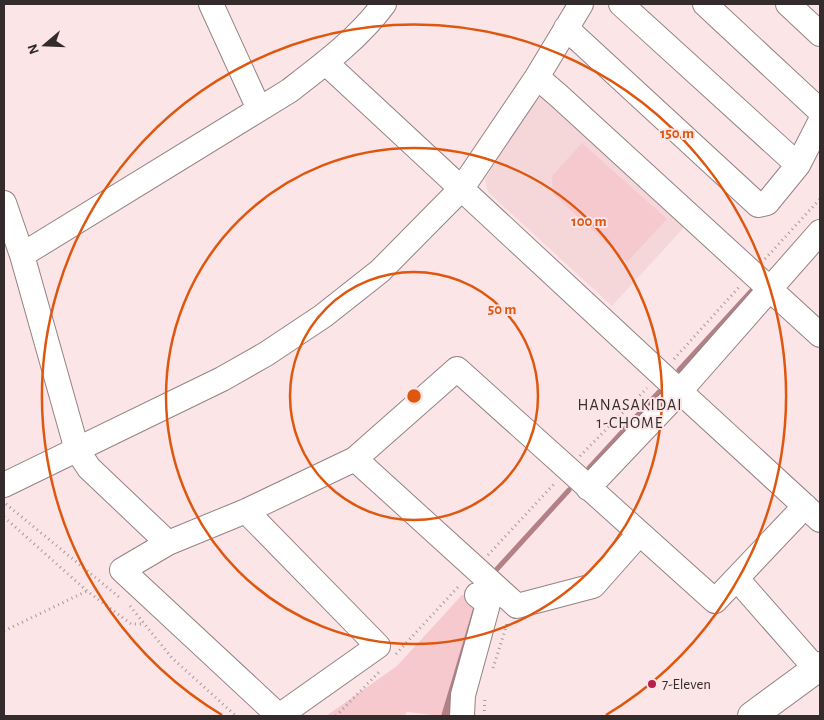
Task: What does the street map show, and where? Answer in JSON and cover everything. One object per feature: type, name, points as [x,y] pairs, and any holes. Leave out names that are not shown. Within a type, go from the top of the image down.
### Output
[{"type":"main road","points":[[752,716],[819,668]]},
{"type":"street","points":[[211,4],[259,109]]},
{"type":"street","points":[[22,255],[289,90],[326,63],[376,16],[384,4]]},
{"type":"street","points":[[4,485],[222,379],[266,354],[323,316],[380,272],[462,188],[537,77],[581,4]]},
{"type":"street","points":[[621,4],[798,165]]},
{"type":"street","points":[[705,4],[820,111]]},
{"type":"street","points":[[788,4],[820,34]]},
{"type":"street","points":[[566,28],[758,205],[767,203],[798,165],[820,122]]},
{"type":"street","points":[[246,511],[378,646],[279,716],[122,570],[168,543],[246,511],[355,459],[457,369],[715,601],[737,579],[813,513],[326,63]]},
{"type":"street","points":[[537,77],[820,335]]},
{"type":"street","points":[[4,203],[22,255],[77,450],[89,468],[168,543]]},
{"type":"street","points":[[588,488],[680,391],[820,232]]},
{"type":"street","points":[[355,459],[507,606]]},
{"type":"street","points":[[507,606],[593,586],[639,534]]},
{"type":"street","points":[[737,579],[819,668]]},
{"type":"street","points":[[462,716],[463,695],[488,604],[477,595]]},
{"type":"street","points":[[471,716],[471,702],[507,606]]},
{"type":"path","points":[[4,502],[120,597]]},
{"type":"path","points":[[4,517],[86,591],[131,624],[144,624]]},
{"type":"path","points":[[4,631],[86,591]]},
{"type":"path","points":[[128,604],[172,658],[236,716]]},
{"type":"path","points":[[490,676],[509,616],[507,606]]},
{"type":"path","points":[[484,716],[485,694]]},
{"type":"shaded area","points":[[537,92],[688,223],[612,306],[488,192],[485,179]]},
{"type":"shaded area","points":[[582,143],[667,219],[627,262],[553,194],[552,176]]},
{"type":"shaded area","points":[[462,595],[477,595],[441,716],[407,712],[404,716],[326,716],[397,666]]},
{"type":"shaded area","points":[[477,595],[462,716],[441,716]]},
{"type":"waterway","points":[[679,370],[755,287]]},
{"type":"waterway","points":[[589,468],[659,392]]},
{"type":"waterway","points":[[497,569],[569,490]]},
{"type":"place","name":"7-Eleven","points":[[652,684]]},
{"type":"district","name":"HANASAKIDAI 1-CHOME","points":[[630,413]]}]
